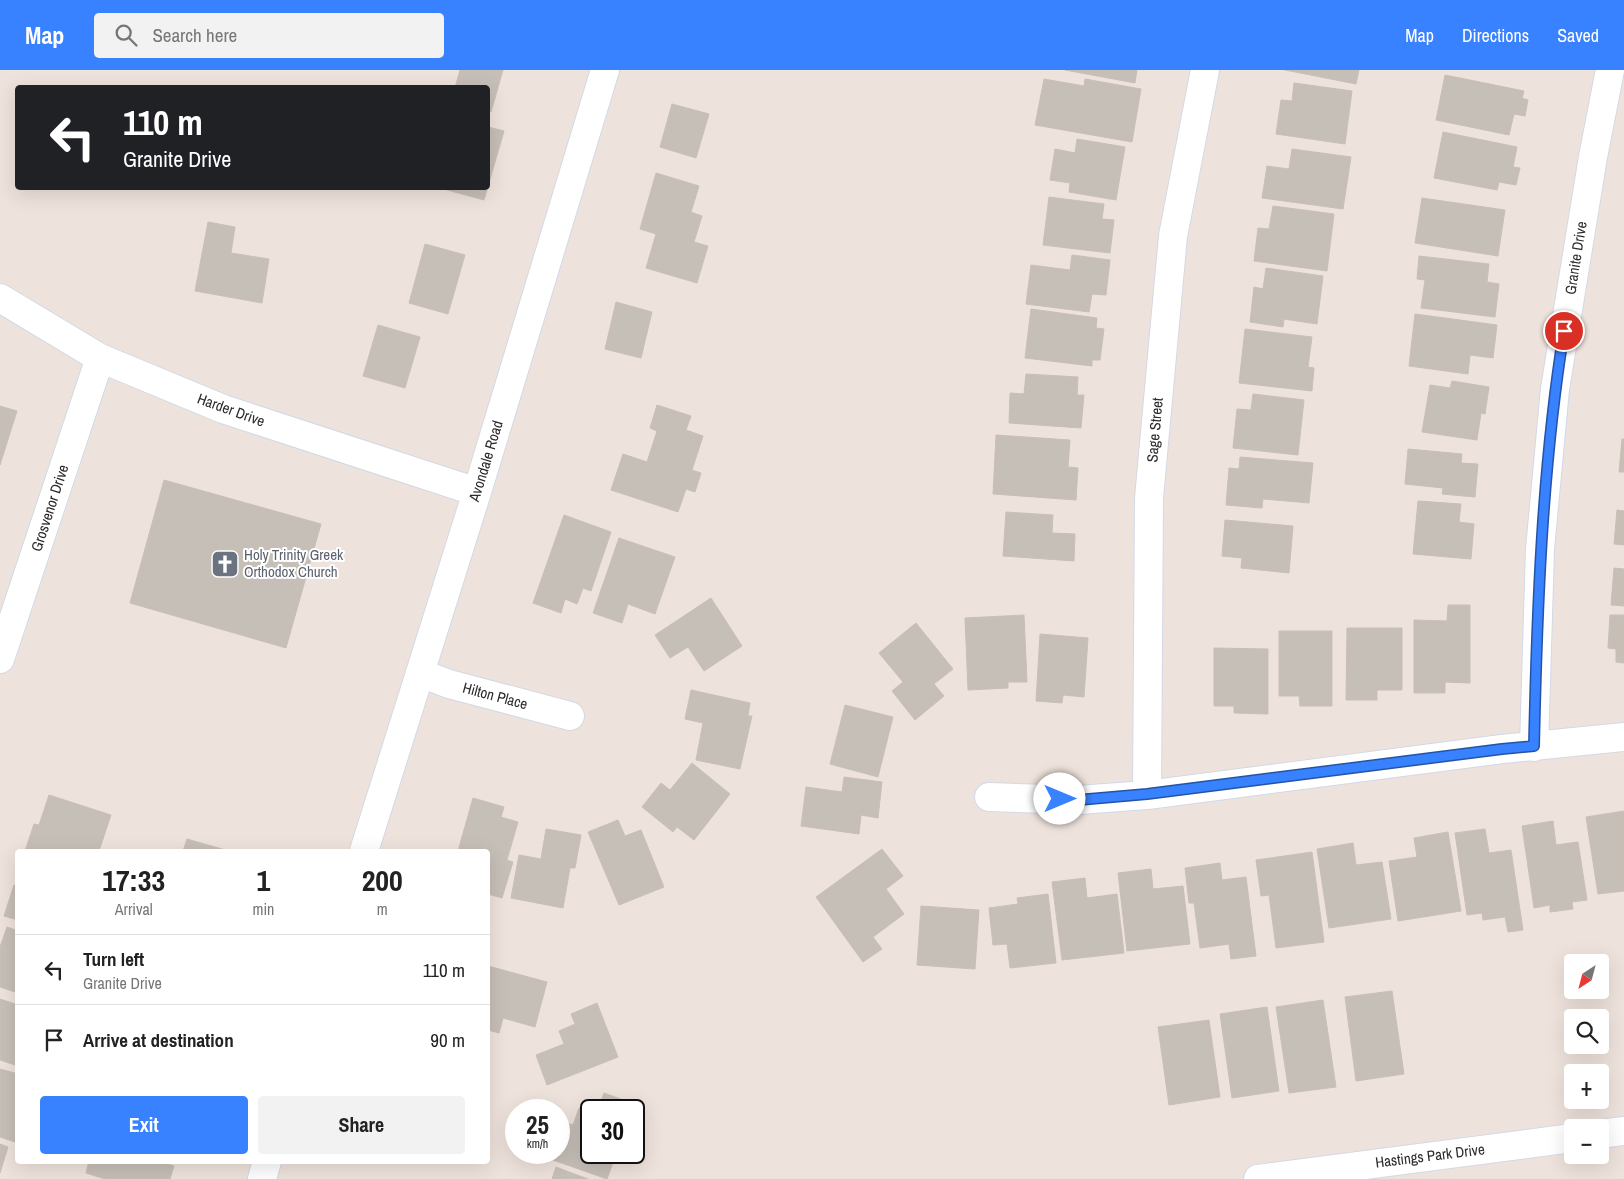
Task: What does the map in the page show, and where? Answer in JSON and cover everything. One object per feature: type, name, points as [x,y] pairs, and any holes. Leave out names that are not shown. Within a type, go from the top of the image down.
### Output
[{"type":"street","name":"Avondale Road","points":[[365,849],[605,70]]},
{"type":"street","name":"Sage Street","points":[[1147,794],[1149,498],[1173,236],[1205,70]]},
{"type":"street","name":"Granite Drive","points":[[1534,746],[1540,549],[1555,389],[1593,157],[1610,70]]},
{"type":"street","name":"Harder Drive","points":[[0,298],[100,358],[223,409],[476,492]]},
{"type":"street","name":"Grosvenor Drive","points":[[0,659],[100,358]]},
{"type":"street","name":"Hilton Place","points":[[420,673],[448,684],[570,716]]},
{"type":"street","points":[[988,797],[1078,800],[1147,794],[1502,749],[1624,737]]},
{"type":"street","points":[[1609,1133],[1624,1131]]},
{"type":"street","name":"Hastings Park Drive","points":[[1258,1179],[1564,1139]]},
{"type":"street","points":[[262,1179],[266,1164]]},
{"type":"building","points":[[460,70],[503,70],[491,112],[490,85],[456,85]]},
{"type":"building","points":[[1065,70],[1137,70],[1135,83]]},
{"type":"building","points":[[1285,70],[1359,70],[1356,84]]},
{"type":"building","points":[[1445,75],[1524,91],[1522,98],[1528,100],[1525,116],[1514,114],[1509,135],[1436,120]]},
{"type":"building","points":[[1044,79],[1084,86],[1085,79],[1141,89],[1132,142],[1035,125]]},
{"type":"building","points":[[1294,83],[1352,91],[1345,144],[1276,134],[1281,100],[1292,101]]},
{"type":"building","points":[[672,104],[709,114],[696,158],[660,147]]},
{"type":"building","points":[[490,128],[504,131],[490,179]]},
{"type":"building","points":[[1443,132],[1517,147],[1513,167],[1520,168],[1516,185],[1499,182],[1497,190],[1434,178]]},
{"type":"building","points":[[1077,139],[1125,147],[1116,200],[1069,192],[1070,183],[1050,180],[1055,149],[1075,153]]},
{"type":"building","points":[[1292,149],[1351,157],[1343,209],[1262,198],[1267,166],[1289,169]]},
{"type":"building","points":[[656,173],[699,186],[691,212],[702,216],[694,242],[708,246],[697,283],[646,268],[656,234],[640,229]]},
{"type":"building","points":[[447,190],[486,190],[484,200]]},
{"type":"building","points":[[1049,197],[1104,204],[1102,219],[1114,220],[1110,253],[1043,245]]},
{"type":"building","points":[[1422,198],[1505,210],[1498,256],[1415,243]]},
{"type":"building","points":[[1273,206],[1334,214],[1327,271],[1254,261],[1258,228],[1269,229]]},
{"type":"building","points":[[208,222],[235,227],[231,253],[269,259],[262,303],[195,291]]},
{"type":"building","points":[[425,244],[465,255],[448,314],[409,303]]},
{"type":"building","points":[[1072,255],[1110,260],[1106,295],[1092,294],[1089,312],[1026,304],[1031,265],[1070,270]]},
{"type":"building","points":[[1419,256],[1489,264],[1487,282],[1499,284],[1495,317],[1421,308],[1425,280],[1417,279]]},
{"type":"building","points":[[1266,268],[1323,276],[1317,324],[1284,319],[1283,327],[1250,322],[1254,287],[1263,289]]},
{"type":"building","points":[[616,302],[652,312],[641,358],[605,349]]},
{"type":"building","points":[[1031,309],[1097,318],[1096,328],[1104,329],[1100,360],[1092,360],[1092,366],[1025,358]]},
{"type":"building","points":[[1415,314],[1497,325],[1493,358],[1470,355],[1468,374],[1409,366]]},
{"type":"building","points":[[378,325],[420,337],[405,388],[363,376]]},
{"type":"building","points":[[1245,329],[1312,337],[1308,367],[1314,368],[1312,391],[1239,383]]},
{"type":"building","points":[[1026,374],[1078,377],[1077,395],[1084,395],[1081,428],[1009,423],[1010,393],[1024,394]]},
{"type":"building","points":[[1452,381],[1489,387],[1485,414],[1481,413],[1477,440],[1422,432],[1430,385],[1450,388]]},
{"type":"building","points":[[1253,394],[1304,400],[1298,455],[1233,448],[1237,409],[1251,410]]},
{"type":"building","points":[[657,405],[691,416],[686,430],[703,436],[692,470],[701,473],[695,492],[686,489],[678,512],[611,490],[623,454],[647,462],[657,431],[650,428]]},
{"type":"building","points":[[0,406],[17,411],[0,465]]},
{"type":"building","points":[[996,435],[1070,440],[1068,467],[1078,468],[1076,500],[993,494]]},
{"type":"building","points":[[1622,439],[1624,439],[1624,472],[1619,472]]},
{"type":"building","points":[[1408,449],[1462,454],[1461,463],[1478,464],[1475,497],[1442,494],[1443,488],[1405,484]]},
{"type":"building","points":[[1240,457],[1313,463],[1309,503],[1263,499],[1262,508],[1226,505],[1229,468],[1239,469]]},
{"type":"building","name":"Holy Trinity Greek Orthodox Church","points":[[164,480],[321,524],[286,648],[130,603]]},
{"type":"building","points":[[1418,501],[1461,504],[1459,522],[1474,524],[1471,559],[1413,554]]},
{"type":"building","points":[[1617,510],[1624,511],[1624,545],[1614,544]]},
{"type":"building","points":[[1006,512],[1053,515],[1052,533],[1075,534],[1074,561],[1003,556]]},
{"type":"building","points":[[564,515],[611,532],[591,591],[583,588],[577,604],[565,599],[561,613],[533,603]]},
{"type":"building","points":[[1225,520],[1293,526],[1289,573],[1241,568],[1242,558],[1222,556]]},
{"type":"building","points":[[619,538],[675,557],[655,614],[628,604],[622,623],[593,613]]},
{"type":"building","points":[[1614,568],[1624,569],[1624,606],[1611,605]]},
{"type":"building","points":[[711,598],[742,646],[704,671],[688,647],[670,658],[655,635]]},
{"type":"building","points":[[1448,605],[1470,605],[1470,683],[1445,682],[1445,693],[1414,693],[1414,620],[1447,621]]},
{"type":"building","points":[[1024,615],[1027,682],[1008,682],[1008,688],[968,690],[965,618]]},
{"type":"building","points":[[1610,615],[1624,615],[1624,663],[1616,662],[1616,649],[1608,648]]},
{"type":"building","points":[[916,623],[953,669],[934,684],[944,696],[915,720],[892,691],[903,682],[879,653]]},
{"type":"building","points":[[1347,628],[1402,628],[1402,690],[1377,690],[1377,700],[1346,700]]},
{"type":"building","points":[[1279,631],[1332,631],[1332,706],[1300,706],[1299,696],[1279,696]]},
{"type":"building","points":[[1040,634],[1088,638],[1084,697],[1063,695],[1062,703],[1036,701]]},
{"type":"building","points":[[1214,648],[1268,649],[1268,714],[1234,713],[1234,706],[1214,706]]},
{"type":"building","points":[[691,690],[750,703],[748,716],[752,716],[740,769],[696,760],[703,723],[685,719]]},
{"type":"building","points":[[845,705],[893,717],[878,777],[830,764]]},
{"type":"building","points":[[692,763],[730,794],[694,840],[677,827],[673,832],[642,807],[661,783],[670,790]]},
{"type":"building","points":[[844,777],[882,782],[878,818],[861,815],[859,834],[801,826],[806,787],[842,792]]},
{"type":"building","points":[[49,795],[111,815],[100,849],[26,849],[34,824],[39,825]]},
{"type":"building","points":[[473,798],[504,807],[501,817],[518,822],[507,860],[513,862],[502,898],[490,895],[490,849],[459,849]]},
{"type":"building","points":[[1624,811],[1624,891],[1598,894],[1586,817]]},
{"type":"building","points":[[618,820],[625,836],[641,830],[664,887],[619,905],[588,832]]},
{"type":"building","points":[[1553,821],[1556,845],[1578,842],[1587,900],[1572,902],[1573,909],[1550,912],[1550,905],[1534,908],[1522,826]]},
{"type":"building","points":[[546,829],[581,835],[575,868],[570,868],[563,908],[511,898],[519,855],[541,859]]},
{"type":"building","points":[[1485,829],[1489,853],[1511,850],[1523,930],[1508,932],[1505,917],[1483,920],[1482,913],[1467,915],[1455,833]]},
{"type":"building","points":[[1448,832],[1461,911],[1398,921],[1389,861],[1417,857],[1414,838]]},
{"type":"building","points":[[187,839],[222,849],[184,849]]},
{"type":"building","points":[[1353,843],[1356,865],[1382,862],[1391,919],[1329,928],[1317,849]]},
{"type":"building","points":[[882,849],[903,876],[886,889],[904,914],[873,937],[882,949],[863,962],[816,897]]},
{"type":"building","points":[[1312,852],[1324,942],[1276,948],[1269,895],[1261,896],[1256,860]]},
{"type":"building","points":[[1220,863],[1222,880],[1246,877],[1256,956],[1231,959],[1229,944],[1200,948],[1194,903],[1189,903],[1185,868]]},
{"type":"building","points":[[1151,869],[1153,889],[1183,886],[1190,944],[1127,951],[1118,873]]},
{"type":"building","points":[[1085,878],[1087,898],[1117,894],[1124,953],[1062,960],[1052,882]]},
{"type":"building","points":[[14,885],[15,885],[15,919],[4,916]]},
{"type":"building","points":[[1048,894],[1056,963],[1010,968],[1007,944],[993,945],[989,908],[1018,904],[1017,898]]},
{"type":"building","points":[[921,906],[979,910],[975,969],[917,965]]},
{"type":"building","points":[[7,927],[15,930],[15,992],[0,987],[0,947]]},
{"type":"building","points":[[490,967],[547,982],[535,1027],[503,1018],[499,1033],[490,1031]]},
{"type":"building","points":[[1392,991],[1404,1074],[1356,1081],[1345,997]]},
{"type":"building","points":[[0,999],[15,1004],[15,1065],[0,1060]]},
{"type":"building","points":[[1323,1000],[1336,1087],[1289,1093],[1276,1007]]},
{"type":"building","points":[[597,1003],[618,1057],[547,1085],[536,1055],[564,1044],[559,1031],[575,1024],[571,1014]]},
{"type":"building","points":[[1267,1007],[1279,1091],[1232,1098],[1220,1014]]},
{"type":"building","points":[[1209,1020],[1220,1097],[1169,1105],[1158,1027]]},
{"type":"building","points":[[0,1069],[15,1073],[15,1142],[0,1137]]},
{"type":"building","points":[[604,1093],[620,1099],[602,1099]]},
{"type":"building","points":[[580,1108],[580,1164],[613,1164],[607,1179],[564,1164],[570,1164],[570,1124],[573,1125]]},
{"type":"building","points":[[0,1144],[8,1147],[0,1173]]},
{"type":"building","points":[[88,1164],[168,1164],[174,1166],[170,1179],[105,1179],[86,1173]]},
{"type":"building","points":[[556,1167],[588,1179],[552,1179]]},
{"type":"place","name":"Holy Trinity Greek Orthodox Church","points":[[225,564]]},
{"type":"route","points":[[1060,799],[1078,800],[1147,794],[1534,746],[1540,549],[1555,389],[1564,331]]}]
